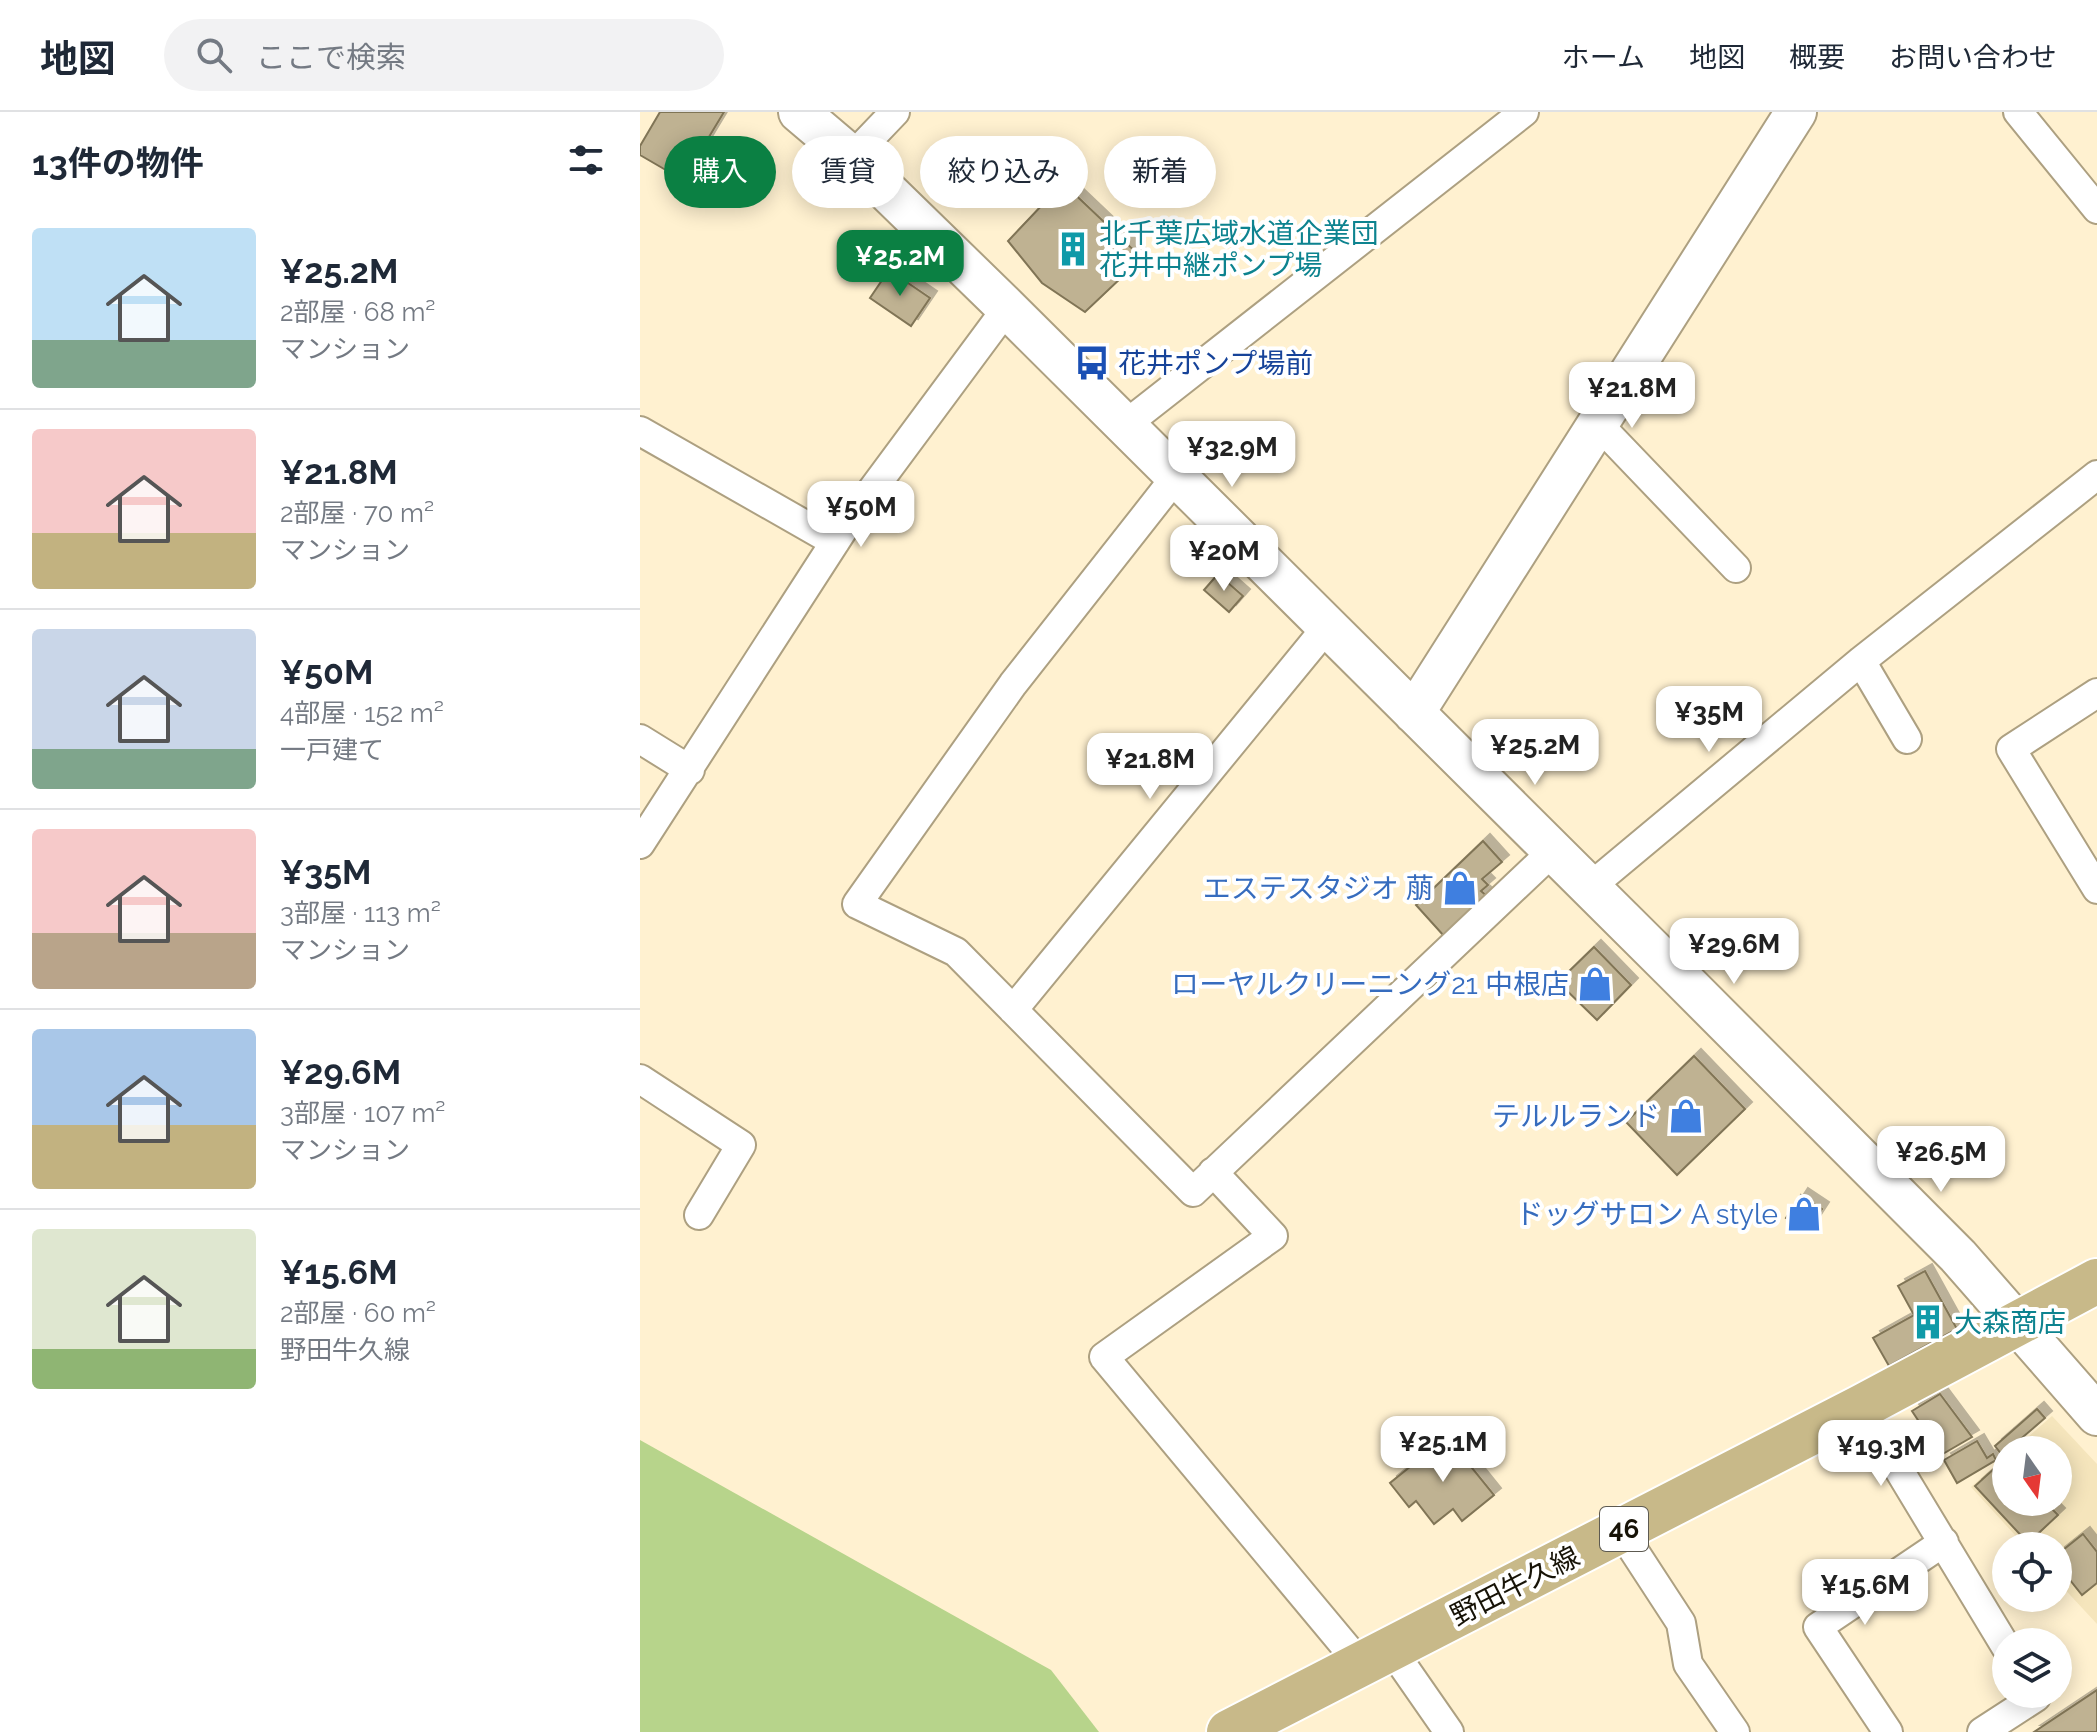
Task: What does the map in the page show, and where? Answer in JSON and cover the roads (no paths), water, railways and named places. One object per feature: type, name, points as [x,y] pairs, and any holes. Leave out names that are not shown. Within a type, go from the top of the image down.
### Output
[{"type":"main road","name":"野田牛久線","points":[[1229,1732],[1861,1407],[2097,1281]]},
{"type":"street","points":[[799,112],[827,136]]},
{"type":"street","points":[[872,136],[895,112]]},
{"type":"street","points":[[1414,713],[1796,112]]},
{"type":"street","points":[[2018,112],[2097,209]]},
{"type":"street","points":[[1125,425],[1518,114]]},
{"type":"street","points":[[904,208],[1958,1256],[2097,1415]]},
{"type":"street","points":[[640,844],[835,542],[987,331],[1007,308]]},
{"type":"street","points":[[1598,424],[1736,568]]},
{"type":"street","points":[[640,431],[835,542]]},
{"type":"street","points":[[1590,887],[1861,661],[2097,475]]},
{"type":"street","points":[[1175,478],[1013,684],[857,904],[956,952],[1193,1192],[1553,851]]},
{"type":"street","points":[[1013,1010],[1327,627]]},
{"type":"street","points":[[1861,661],[1907,739]]},
{"type":"street","points":[[2097,693],[2011,749],[2097,889]]},
{"type":"street","points":[[640,739],[690,770]]},
{"type":"street","points":[[640,1079],[741,1145],[699,1215]]},
{"type":"street","points":[[1213,1172],[1273,1236],[1104,1357],[1449,1732]]},
{"type":"street","points":[[1861,1407],[1995,1628]]},
{"type":"street","points":[[1621,1531],[1681,1623],[1688,1664],[1735,1732]]},
{"type":"street","points":[[1888,1732],[1818,1627],[1944,1542]]},
{"type":"street","points":[[1982,1732],[2019,1708]]},
{"type":"place","name":"北千葉広域水道企業団 花井中継ポンプ場","points":[[1073,249]]},
{"type":"place","name":"花井ポンプ場前","points":[[1092,363]]},
{"type":"place","name":"エステスタジオ 萠","points":[[1460,888]]},
{"type":"place","name":"ローヤルクリーニング21 中根店","points":[[1595,984]]},
{"type":"place","name":"テルルランド","points":[[1686,1116]]},
{"type":"place","name":"ドッグサロン A style","points":[[1804,1214]]},
{"type":"place","name":"大森商店","points":[[1928,1322]]}]
